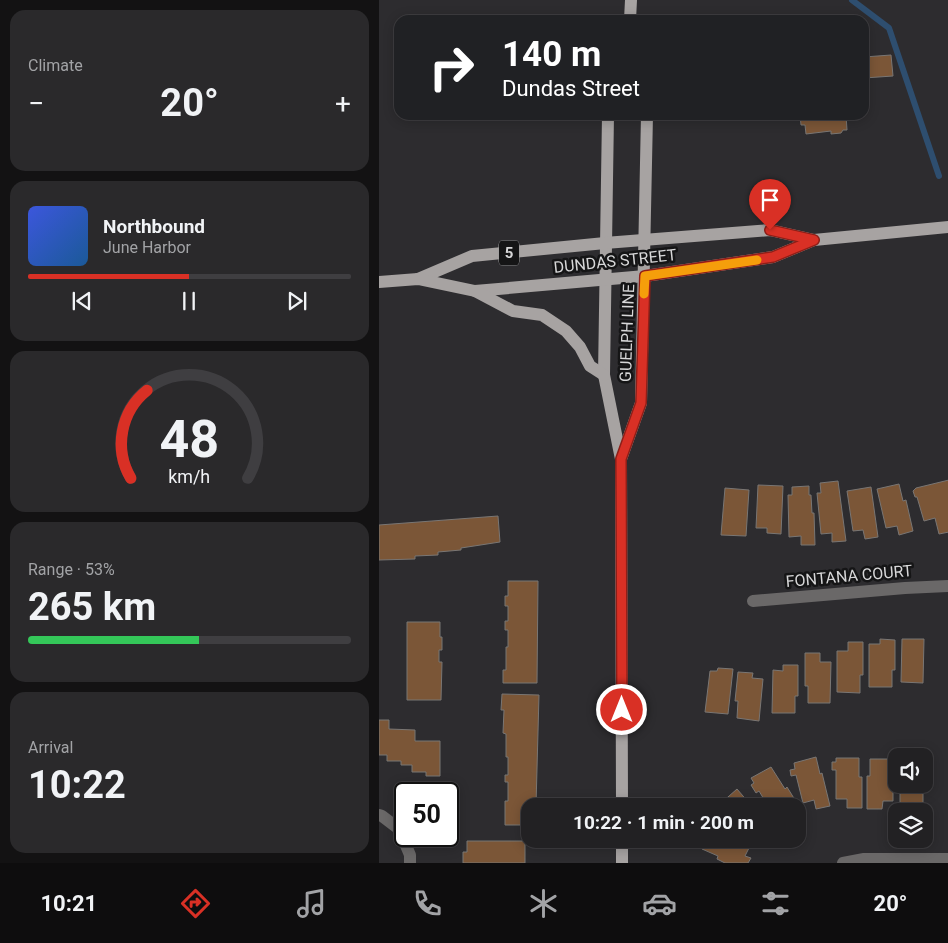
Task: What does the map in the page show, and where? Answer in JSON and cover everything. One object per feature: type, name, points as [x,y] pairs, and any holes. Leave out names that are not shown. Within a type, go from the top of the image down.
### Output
[{"type":"main road","points":[[630,15],[631,0]]},
{"type":"main road","name":"GUELPH LINE","points":[[608,120],[604,376],[621,459],[622,798]]},
{"type":"main road","name":"GUELPH LINE","points":[[621,459],[641,403],[646,240],[647,120]]},
{"type":"main road","name":"DUNDAS STREET","points":[[379,282],[418,279],[475,291],[645,276],[773,257],[814,240],[948,227]]},
{"type":"main road","name":"DUNDAS STREET","points":[[418,279],[472,256],[770,230],[814,240]]},
{"type":"main road","points":[[475,291],[513,311],[542,315],[566,330],[580,347],[590,366],[604,376]]},
{"type":"main road","points":[[622,848],[622,863]]},
{"type":"street","name":"FONTANA COURT","points":[[753,601],[948,586]]},
{"type":"street","points":[[379,815],[399,829],[410,854],[410,863]]},
{"type":"street","points":[[843,863],[864,859],[948,859]]},
{"type":"building","points":[[891,55],[893,76],[869,78],[869,57]]},
{"type":"building","points":[[800,120],[846,120],[847,130],[831,134],[831,131],[806,134],[805,125],[801,125]]},
{"type":"building","points":[[949,480],[949,532],[939,534],[935,518],[924,521],[917,497],[915,497],[913,491],[916,488]]},
{"type":"building","points":[[838,481],[846,541],[832,542],[832,533],[821,534],[817,493],[821,493],[820,483]]},
{"type":"building","points":[[899,484],[903,501],[906,500],[913,531],[899,535],[897,526],[886,528],[877,489]]},
{"type":"building","points":[[758,485],[783,486],[781,534],[767,533],[767,528],[756,528]]},
{"type":"building","points":[[809,486],[812,513],[814,513],[815,545],[801,545],[801,536],[789,537],[788,495],[792,495],[792,487]]},
{"type":"building","points":[[871,487],[878,537],[865,539],[863,530],[853,531],[847,491]]},
{"type":"building","points":[[725,488],[749,490],[746,536],[721,535]]},
{"type":"building","points":[[498,516],[500,542],[461,548],[461,550],[438,552],[438,555],[415,556],[415,559],[379,560],[379,525]]},
{"type":"building","points":[[508,581],[538,581],[537,683],[503,683],[503,670],[506,670],[506,647],[508,647],[508,630],[505,630],[505,621],[508,621],[508,606],[505,606],[505,596],[508,596]]},
{"type":"building","points":[[407,622],[440,622],[440,637],[442,637],[442,650],[439,650],[439,662],[442,662],[441,700],[407,700]]},
{"type":"building","points":[[880,639],[895,640],[895,670],[892,670],[892,687],[869,687],[869,644],[880,644]]},
{"type":"building","points":[[902,639],[924,639],[923,683],[901,682]]},
{"type":"building","points":[[848,642],[863,642],[863,675],[860,675],[860,693],[837,692],[837,651],[848,651]]},
{"type":"building","points":[[805,653],[820,653],[820,662],[831,662],[830,703],[808,703],[808,686],[805,686]]},
{"type":"building","points":[[783,665],[798,665],[798,696],[795,696],[795,713],[772,713],[773,670],[783,671]]},
{"type":"building","points":[[718,668],[733,669],[728,714],[705,712],[710,671],[717,671]]},
{"type":"building","points":[[738,672],[753,673],[752,678],[763,679],[759,721],[737,718],[738,701],[735,701]]},
{"type":"building","points":[[502,694],[539,695],[536,798],[521,798],[521,825],[505,825],[505,801],[508,801],[508,782],[505,782],[505,775],[508,775],[508,757],[506,757],[506,734],[503,733],[504,710],[501,710]]},
{"type":"building","points":[[379,720],[389,720],[389,729],[415,730],[415,741],[440,741],[440,776],[426,776],[426,772],[412,772],[412,765],[401,765],[401,761],[387,761],[387,755],[379,755]]},
{"type":"building","points":[[816,757],[830,806],[816,809],[814,800],[806,802],[806,798],[802,798],[796,775],[791,776],[790,770],[795,769],[794,763]]},
{"type":"building","points":[[836,758],[859,758],[859,777],[862,777],[862,808],[847,808],[847,799],[836,799],[836,770],[832,770],[832,762],[836,762]]},
{"type":"building","points":[[870,759],[888,759],[888,793],[893,793],[893,801],[883,801],[882,809],[867,809],[867,776],[870,776]]},
{"type":"building","points":[[771,767],[785,789],[787,787],[794,798],[763,798],[759,791],[756,793],[751,785],[754,783],[751,778]]},
{"type":"building","points":[[737,789],[745,798],[727,798]]},
{"type":"building","points":[[900,793],[923,793],[923,803],[900,803]]},
{"type":"building","points":[[467,841],[521,841],[521,848],[525,848],[525,863],[463,863],[463,852],[467,852]]},
{"type":"building","points":[[749,848],[745,856],[751,858],[748,863],[725,863],[717,859],[718,856],[702,849]]},
{"type":"waterway","points":[[852,0],[889,28],[939,176]]},
{"type":"slow traffic","points":[[644,294],[645,276],[757,260]]},
{"type":"route","points":[[622,710],[621,459],[641,403],[645,276],[773,257],[814,240],[770,230]]}]
